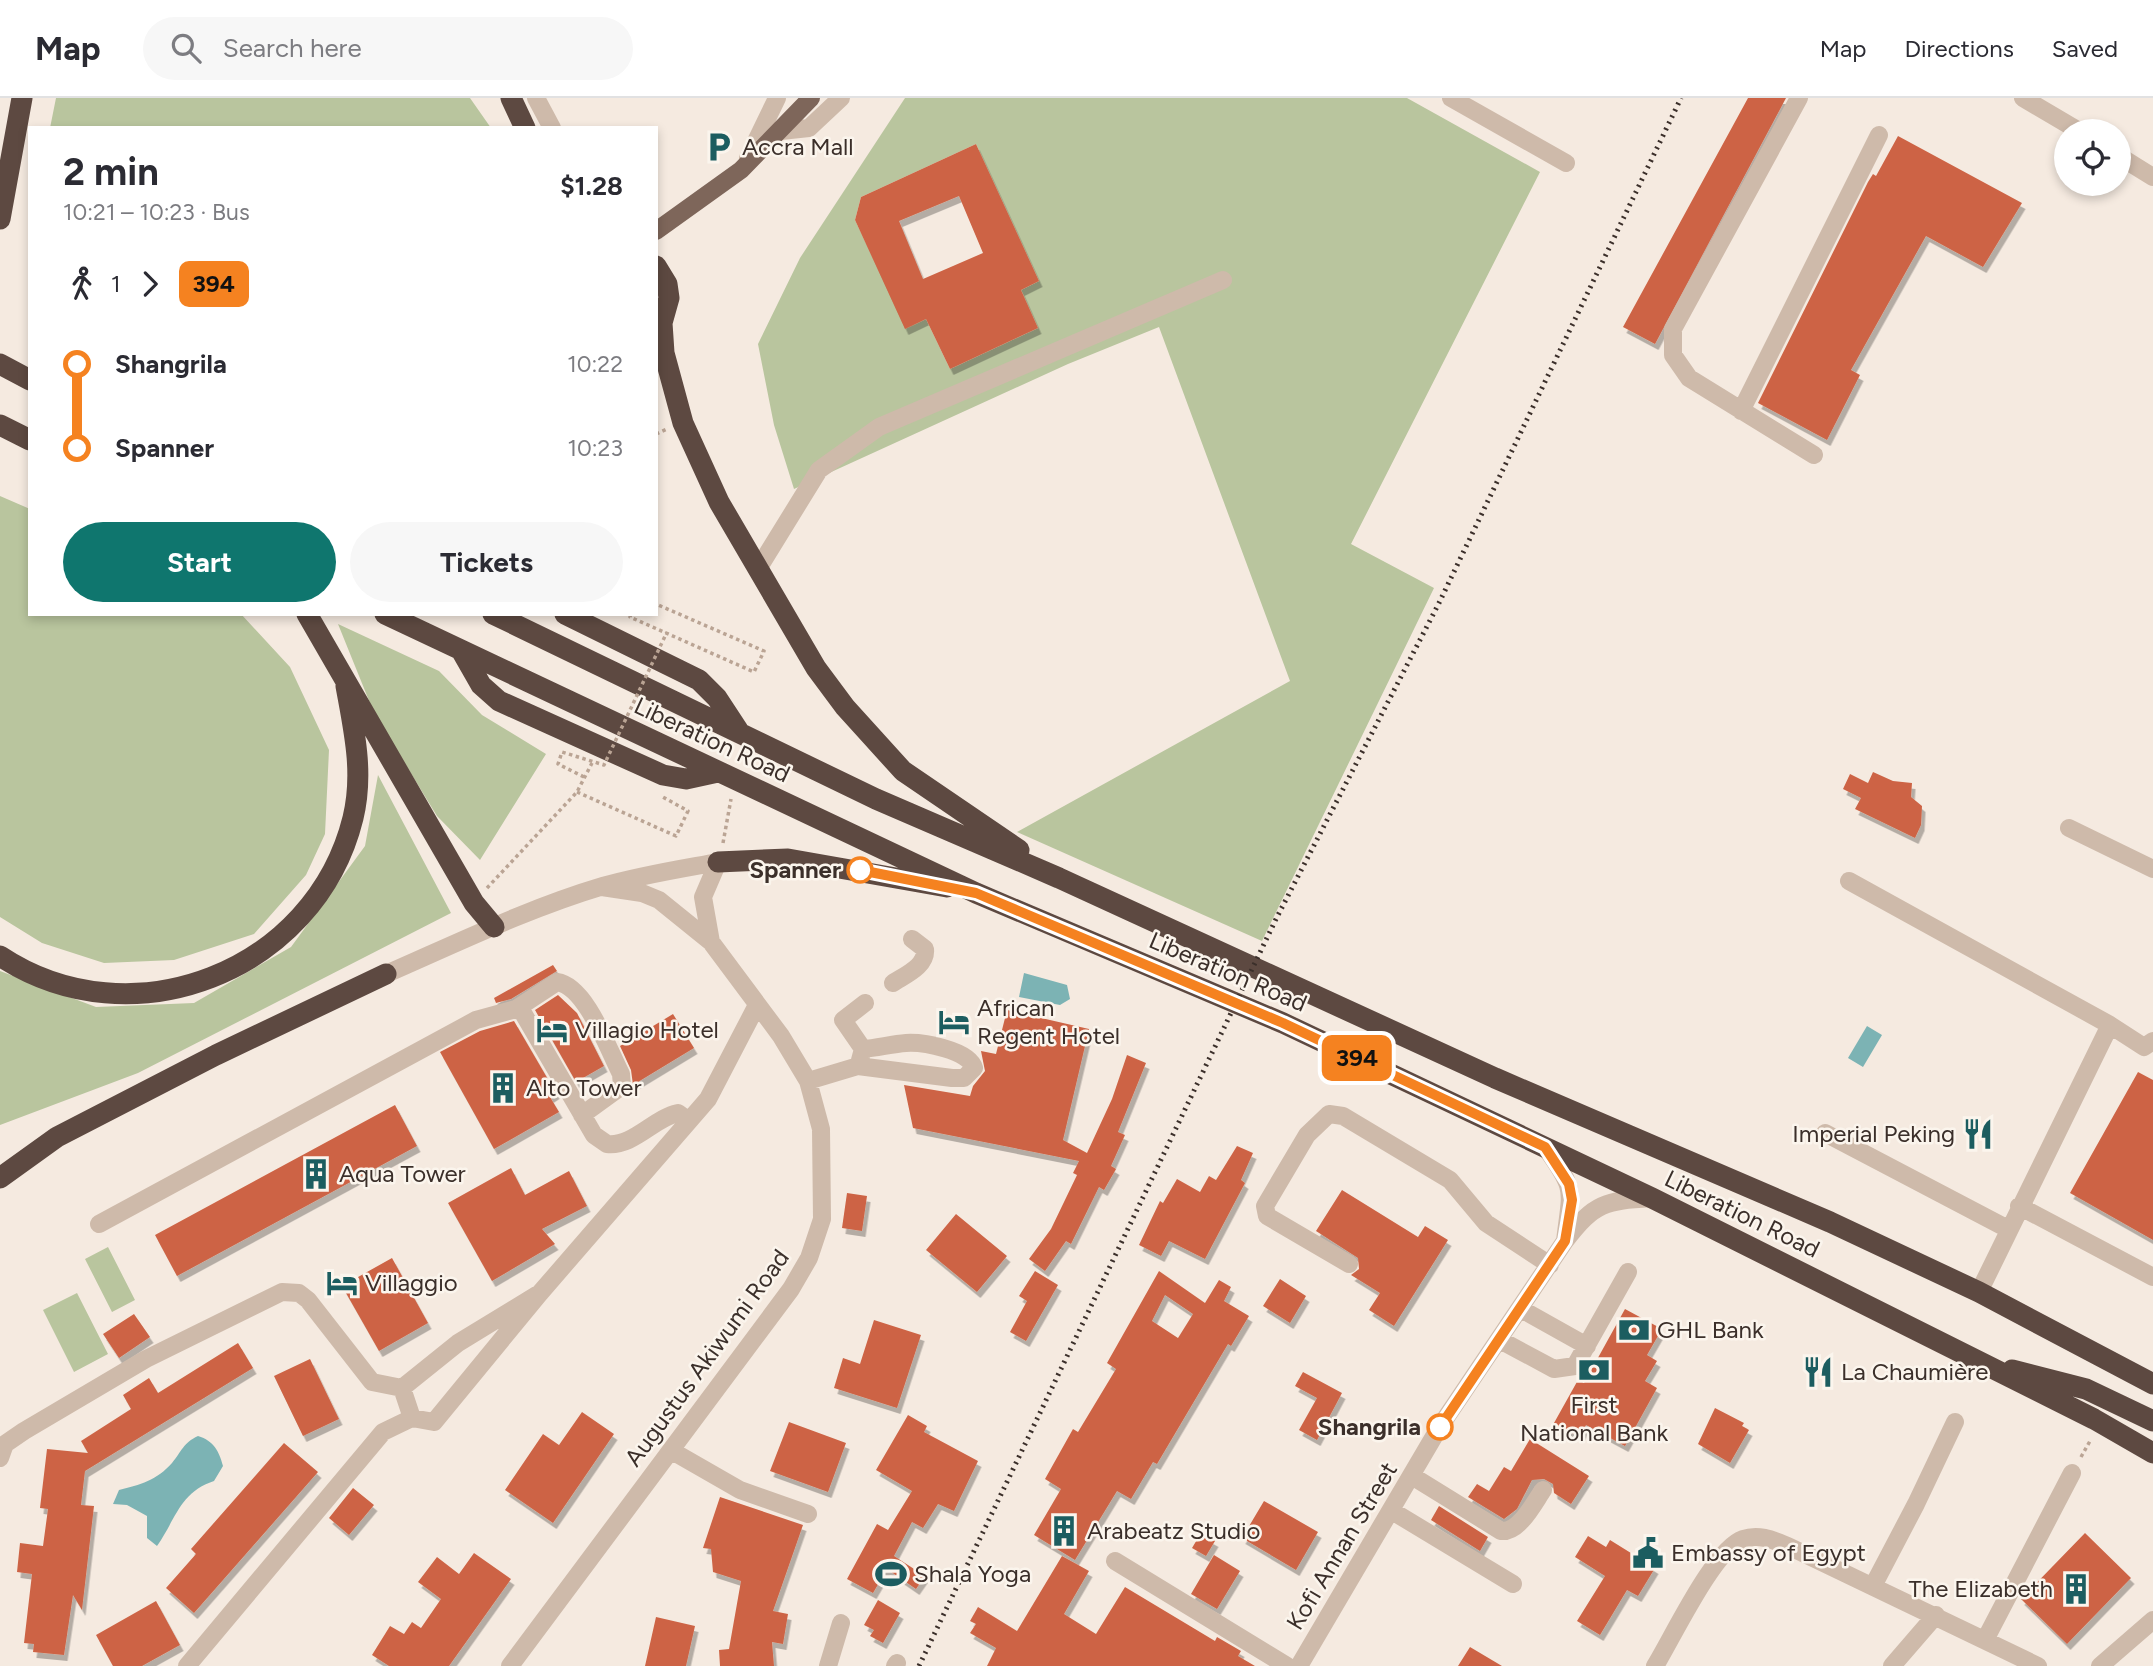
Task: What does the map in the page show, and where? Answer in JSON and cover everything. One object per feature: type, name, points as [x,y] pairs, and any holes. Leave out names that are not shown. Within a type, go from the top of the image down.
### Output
[{"type":"highway","points":[[0,219],[23,98]]},
{"type":"highway","points":[[511,98],[524,126]]},
{"type":"highway","points":[[658,269],[667,284],[669,298],[659,326],[683,423],[719,502],[816,668],[845,707],[903,771],[1059,878]]},
{"type":"highway","points":[[0,364],[28,379]]},
{"type":"highway","points":[[0,425],[28,439]]},
{"type":"highway","points":[[308,616],[346,686],[474,903],[494,927]]},
{"type":"highway","name":"Liberation Road","points":[[389,616],[976,893],[1283,1023],[1545,1147],[1999,1372],[2153,1453]]},
{"type":"highway","name":"Liberation Road","points":[[497,616],[876,799],[1059,878],[1483,1072],[1830,1222],[1979,1292],[2153,1384]]},
{"type":"highway","points":[[569,616],[699,680],[717,698],[739,732]]},
{"type":"highway","points":[[461,650],[481,685],[499,701],[663,775],[686,779],[718,772]]},
{"type":"highway","points":[[0,956],[24,971],[78,989],[142,993],[180,989],[226,973],[283,935],[302,914],[332,869],[353,819],[358,789],[358,758],[346,686]]},
{"type":"highway","points":[[718,862],[788,859],[976,893]]},
{"type":"highway","points":[[0,1178],[57,1137],[216,1055],[386,974]]},
{"type":"highway","points":[[1999,1372],[2017,1370],[2063,1382],[2153,1421]]},
{"type":"main road","points":[[658,230],[741,170],[782,131],[811,98]]},
{"type":"street","points":[[536,98],[551,126]]},
{"type":"street","points":[[741,170],[777,98]]},
{"type":"street","points":[[782,131],[809,128],[841,98]]},
{"type":"street","points":[[1451,98],[1566,163]]},
{"type":"street","points":[[1799,98],[1673,329],[1673,355],[1680,369],[1689,378],[1814,455]]},
{"type":"street","points":[[2023,98],[2059,119]]},
{"type":"street","points":[[1741,411],[1879,135]]},
{"type":"street","points":[[2131,163],[2153,177]]},
{"type":"street","points":[[758,569],[819,470],[879,427],[1223,280]]},
{"type":"street","points":[[2069,828],[2153,869]]},
{"type":"street","points":[[386,974],[494,927],[602,887],[660,872],[718,862]]},
{"type":"street","name":"Augustus Akiwumi Road","points":[[711,942],[704,897],[718,862]]},
{"type":"street","points":[[1849,881],[2144,1046],[2153,1041]]},
{"type":"street","name":"Augustus Akiwumi Road","points":[[510,1666],[791,1289],[809,1258],[822,1219],[824,1179],[821,1129],[808,1082],[781,1036],[711,942],[659,900],[642,893],[602,887]]},
{"type":"street","points":[[893,983],[922,963],[926,956],[925,949],[912,939]]},
{"type":"street","points":[[99,1224],[476,1020],[516,1009],[557,982],[568,984],[581,996],[621,1074],[622,1086],[582,1115]]},
{"type":"street","points":[[860,1058],[843,1020],[865,1003]]},
{"type":"street","points":[[187,1666],[383,1432],[412,1418],[435,1422],[540,1293],[708,1099],[757,1005]]},
{"type":"street","points":[[516,1009],[523,1013],[594,1135],[614,1145],[622,1143],[663,1116],[678,1113],[689,1121]]},
{"type":"street","points":[[1979,1292],[2110,1025]]},
{"type":"street","points":[[808,1082],[860,1058],[906,1043],[967,1056],[974,1068],[964,1078],[952,1078],[860,1058]]},
{"type":"street","points":[[1349,1264],[1267,1216],[1265,1206],[1307,1135],[1329,1114],[1343,1116],[1450,1180],[1486,1223],[1549,1265]]},
{"type":"street","points":[[1825,1133],[2008,1230]]},
{"type":"street","name":"Kofi Annan Street","points":[[1545,1147],[1569,1184],[1572,1200],[1565,1241]]},
{"type":"street","name":"Kofi Annan Street","points":[[1299,1666],[1439,1428],[1565,1241],[1582,1220],[1605,1202],[1652,1198]]},
{"type":"street","points":[[2019,1206],[2153,1277]]},
{"type":"street","points":[[1500,1340],[1554,1370],[1575,1366],[1628,1272]]},
{"type":"street","points":[[0,1458],[5,1444],[135,1365],[282,1292],[299,1293],[308,1300],[372,1382],[402,1388]]},
{"type":"street","points":[[402,1388],[458,1343],[540,1293]]},
{"type":"street","points":[[1521,1309],[1587,1346]]},
{"type":"street","points":[[458,1343],[479,1369]]},
{"type":"street","points":[[402,1388],[412,1418]]},
{"type":"street","points":[[1873,1586],[1955,1422]]},
{"type":"street","points":[[672,1451],[740,1490],[808,1514]]},
{"type":"street","points":[[1985,1640],[2072,1473]]},
{"type":"street","points":[[1412,1476],[1501,1531],[1508,1532],[1515,1527],[1543,1490]]},
{"type":"street","points":[[1392,1511],[1513,1584]]},
{"type":"street","points":[[1656,1666],[1711,1571],[1732,1544],[1742,1539],[1766,1538],[1936,1615],[2039,1666]]},
{"type":"street","points":[[1115,1561],[1287,1666]]},
{"type":"street","points":[[1892,1666],[1936,1615]]},
{"type":"street","points":[[2100,1666],[2153,1620]]},
{"type":"street","points":[[828,1666],[841,1623]]},
{"type":"path","points":[[630,616],[754,672],[764,651],[658,605]]},
{"type":"path","points":[[604,765],[667,632]]},
{"type":"path","points":[[598,750],[611,757]]},
{"type":"path","points":[[584,777],[558,764],[562,752],[616,771]]},
{"type":"path","points":[[474,903],[577,792],[594,759]]},
{"type":"path","points":[[577,792],[676,836],[688,811],[652,791]]},
{"type":"path","points":[[718,862],[732,801],[726,796]]},
{"type":"green space","points":[[56,98],[470,98],[490,126],[50,126]]},
{"type":"green space","points":[[905,98],[1407,98],[1540,172],[1351,544],[1434,588],[1262,941],[1017,832],[1290,681],[1159,327],[1068,364],[794,489],[774,425],[758,344],[800,258]],"holes":[[[976,144],[1039,281],[1021,290],[1038,328],[950,369],[926,319],[906,328],[855,220],[861,197]]]},
{"type":"green space","points":[[0,496],[28,508],[28,616],[243,616],[290,667],[329,750],[325,834],[306,875],[254,934],[174,960],[104,963],[42,943],[0,917]]},
{"type":"green space","points":[[338,624],[439,671],[482,715],[546,754],[480,860],[437,816],[374,713]]},
{"type":"green space","points":[[378,775],[451,913],[138,1073],[0,1125],[0,971],[96,1007],[194,1003],[291,947],[365,846]]},
{"type":"green space","points":[[108,1247],[135,1300],[112,1312],[85,1259]]},
{"type":"green space","points":[[77,1293],[108,1354],[74,1372],[43,1310]]},
{"type":"water","points":[[1024,973],[1067,985],[1070,999],[1060,1005],[1019,997]]},
{"type":"water","points":[[1867,1026],[1882,1035],[1863,1067],[1848,1058]]},
{"type":"water","points":[[198,1436],[215,1447],[223,1466],[214,1481],[193,1492],[186,1499],[157,1546],[147,1538],[147,1516],[127,1505],[113,1504],[119,1490],[141,1484],[160,1474],[186,1444]]},
{"type":"building","points":[[1748,98],[1786,98],[1655,344],[1623,327]]},
{"type":"building","points":[[1898,136],[2022,203],[1983,267],[1926,236],[1851,370],[1860,375],[1827,440],[1758,403],[1868,182],[1873,174],[1876,176]]},
{"type":"building","points":[[976,144],[1039,281],[1021,290],[1038,328],[950,369],[926,319],[905,329],[855,220],[861,197]],"holes":[[[959,196],[983,253],[923,279],[899,221]]]},
{"type":"building","points":[[1873,772],[1893,781],[1912,783],[1911,797],[1922,806],[1921,825],[1915,838],[1855,809],[1861,798],[1843,789],[1850,774],[1868,783]]},
{"type":"building","points":[[553,965],[557,971],[511,999],[496,1003],[494,998]]},
{"type":"building","points":[[558,995],[577,1013],[604,1066],[576,1082],[535,1010]]},
{"type":"building","points":[[1007,1010],[1089,1029],[1063,1140],[1087,1153],[1112,1099],[1127,1055],[1146,1063],[1118,1132],[1125,1135],[1111,1166],[1116,1169],[1104,1190],[1099,1187],[1071,1244],[1066,1241],[1045,1271],[1029,1259],[1051,1229],[1077,1175],[1073,1173],[1079,1161],[913,1128],[904,1085],[970,1096],[973,1086],[985,1071],[981,1051],[996,1054]]},
{"type":"building","name":"Villagio Hotel","points":[[673,1014],[694,1048],[633,1085],[631,1070],[620,1046]]},
{"type":"building","name":"Alto Tower","points":[[514,1021],[556,1093],[550,1097],[559,1112],[494,1149],[440,1052],[480,1031]]},
{"type":"building","points":[[2138,1072],[2153,1080],[2153,1240],[2070,1193]]},
{"type":"building","name":"Aqua Tower","points":[[395,1105],[417,1146],[177,1276],[155,1235]]},
{"type":"building","points":[[1237,1146],[1253,1153],[1241,1180],[1245,1183],[1205,1259],[1169,1241],[1161,1256],[1139,1245],[1160,1201],[1163,1203],[1177,1179],[1200,1192],[1209,1176],[1216,1180]]},
{"type":"building","points":[[511,1168],[525,1195],[569,1171],[587,1206],[542,1229],[555,1244],[492,1281],[448,1203]]},
{"type":"building","points":[[1342,1190],[1418,1237],[1425,1226],[1448,1240],[1394,1326],[1369,1310],[1380,1293],[1351,1275],[1359,1269],[1358,1258],[1316,1231]]},
{"type":"building","points":[[847,1193],[867,1196],[862,1231],[842,1228]]},
{"type":"building","points":[[956,1214],[1007,1256],[977,1292],[926,1250]]},
{"type":"building","points":[[392,1258],[428,1323],[379,1351],[342,1286]]},
{"type":"building","points":[[1035,1271],[1058,1285],[1026,1341],[1010,1332],[1027,1301],[1019,1296]]},
{"type":"building","points":[[1159,1271],[1205,1303],[1219,1280],[1231,1287],[1224,1301],[1249,1316],[1231,1346],[1228,1344],[1157,1464],[1153,1462],[1131,1499],[1117,1491],[1075,1560],[1034,1535],[1061,1489],[1045,1479],[1073,1429],[1078,1432],[1116,1369],[1107,1363]],"holes":[[[1165,1295],[1193,1314],[1178,1338],[1152,1321]]]},
{"type":"building","points":[[1280,1279],[1306,1296],[1290,1323],[1263,1306]]},
{"type":"building","points":[[1625,1309],[1662,1329],[1647,1355],[1657,1361],[1645,1381],[1657,1388],[1625,1446],[1586,1425],[1580,1437],[1554,1423],[1578,1380],[1584,1383]]},
{"type":"building","points":[[134,1314],[150,1337],[119,1358],[103,1334]]},
{"type":"building","points":[[874,1320],[921,1335],[897,1408],[834,1388],[843,1358],[860,1364]]},
{"type":"building","points":[[238,1343],[253,1368],[85,1471],[81,1505],[94,1506],[82,1610],[73,1595],[64,1655],[33,1652],[34,1644],[24,1643],[32,1574],[17,1572],[20,1543],[43,1546],[48,1509],[40,1508],[47,1449],[88,1453],[81,1441],[131,1409],[123,1395],[149,1378],[158,1393]]},
{"type":"building","points":[[310,1359],[339,1419],[303,1436],[274,1376]]},
{"type":"building","points":[[1303,1372],[1342,1393],[1317,1440],[1299,1430],[1317,1398],[1295,1386]]},
{"type":"building","points":[[1715,1408],[1744,1423],[1742,1426],[1749,1430],[1730,1463],[1698,1444]]},
{"type":"building","points":[[582,1412],[614,1434],[553,1523],[505,1490],[543,1434],[559,1445]]},
{"type":"building","points":[[908,1415],[927,1426],[924,1432],[978,1461],[954,1511],[938,1504],[923,1528],[912,1522],[894,1556],[925,1576],[916,1589],[887,1569],[873,1593],[847,1579],[877,1524],[888,1530],[912,1491],[876,1470]]},
{"type":"building","points":[[789,1422],[846,1443],[828,1492],[770,1471]]},
{"type":"building","points":[[1530,1439],[1589,1476],[1571,1504],[1554,1493],[1553,1484],[1544,1479],[1532,1480],[1517,1509],[1504,1519],[1468,1497],[1477,1484],[1489,1491],[1504,1467],[1511,1471]]},
{"type":"building","points":[[284,1443],[318,1472],[194,1613],[166,1588],[196,1554],[191,1549]]},
{"type":"building","points":[[353,1488],[374,1505],[349,1535],[329,1518]]},
{"type":"building","points":[[720,1497],[803,1525],[773,1611],[788,1614],[783,1644],[772,1642],[774,1666],[720,1666],[719,1650],[729,1649],[741,1581],[713,1572],[711,1549],[703,1548]]},
{"type":"building","points":[[1264,1501],[1318,1532],[1296,1570],[1242,1538]]},
{"type":"building","points":[[1439,1506],[1488,1537],[1480,1551],[1431,1520]]},
{"type":"building","points":[[1201,1533],[1215,1541],[1206,1556],[1192,1548]]},
{"type":"building","name":"The Elizabeth","points":[[2085,1533],[2131,1578],[2067,1644],[2021,1599]]},
{"type":"building","points":[[1588,1536],[1606,1547],[1610,1540],[1655,1568],[1638,1596],[1627,1590],[1600,1635],[1577,1621],[1605,1576],[1575,1557]]},
{"type":"building","points":[[474,1553],[511,1579],[449,1666],[389,1666],[372,1655],[390,1626],[404,1634],[412,1622],[421,1628],[441,1599],[418,1582],[437,1557],[459,1574]]},
{"type":"building","points":[[1214,1555],[1240,1571],[1217,1609],[1191,1594]]},
{"type":"building","points":[[1062,1556],[1089,1571],[1064,1614],[1096,1634],[1125,1587],[1215,1641],[1217,1637],[1241,1651],[1238,1656],[1255,1666],[987,1666],[996,1648],[970,1633],[976,1624],[970,1621],[978,1607],[1017,1631]]},
{"type":"building","points":[[878,1600],[900,1613],[883,1643],[870,1636],[874,1630],[864,1625]]},
{"type":"building","points":[[156,1601],[180,1645],[142,1666],[113,1666],[96,1635]]},
{"type":"building","points":[[656,1617],[695,1626],[686,1666],[645,1666]]},
{"type":"building","points":[[1470,1647],[1502,1666],[1458,1666]]},
{"type":"railway","points":[[919,1666],[1276,919],[1439,603],[1681,98]]},
{"type":"bus line","name":"394","points":[[860,870],[976,893],[1283,1023],[1545,1147],[1569,1184],[1572,1200],[1565,1241],[1440,1427]]},
{"type":"place","name":"Accra Mall","points":[[719,147]]},
{"type":"place","name":"Spanner","points":[[860,870]]},
{"type":"place","name":"African Regent Hotel","points":[[954,1022]]},
{"type":"place","name":"Villagio Hotel","points":[[552,1030]]},
{"type":"place","name":"Alto Tower","points":[[503,1088]]},
{"type":"place","name":"Imperial Peking","points":[[1978,1134]]},
{"type":"place","name":"Aqua Tower","points":[[316,1174]]},
{"type":"place","name":"Villaggio","points":[[342,1283]]},
{"type":"place","name":"GHL Bank","points":[[1634,1330]]},
{"type":"place","name":"First National Bank","points":[[1594,1370]]},
{"type":"place","name":"La Chaumière","points":[[1818,1372]]},
{"type":"place","name":"Shangrila","points":[[1440,1427]]},
{"type":"place","name":"Arabeatz Studio","points":[[1064,1531]]},
{"type":"place","name":"Embassy of Egypt","points":[[1648,1553]]},
{"type":"place","name":"Shala Yoga","points":[[891,1574]]},
{"type":"place","name":"The Elizabeth","points":[[2076,1589]]}]
